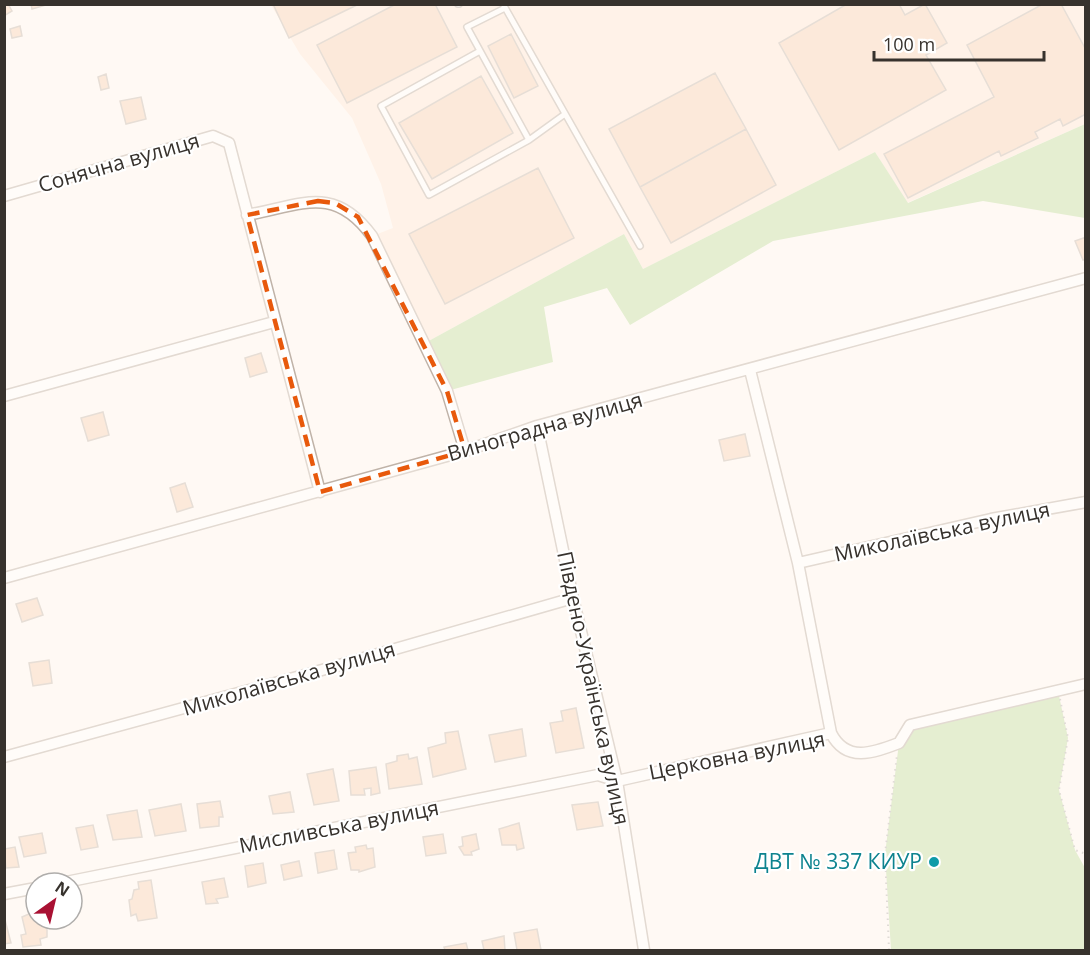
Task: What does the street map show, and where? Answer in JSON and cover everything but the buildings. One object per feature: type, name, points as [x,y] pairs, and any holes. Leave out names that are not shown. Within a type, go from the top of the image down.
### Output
[{"type":"street","name":"Сонячна вулиця","points":[[4,196],[213,136],[229,143],[320,492]]},
{"type":"street","points":[[247,215],[318,201],[335,203],[358,217],[372,236],[442,381],[465,451]]},
{"type":"street","name":"Виноградна вулиця","points":[[4,578],[465,451],[537,426],[1086,278]]},
{"type":"street","points":[[4,396],[274,322]]},
{"type":"street","points":[[750,370],[798,563],[831,733]]},
{"type":"street","name":"Південо-Українська вулиця","points":[[537,426],[573,598],[617,781],[644,951]]},
{"type":"street","name":"Миколаївська вулиця","points":[[798,563],[991,519],[1086,502]]},
{"type":"street","name":"Миколаївська вулиця","points":[[4,757],[297,677],[573,598]]},
{"type":"street","name":"Церковна вулиця","points":[[617,781],[831,733],[837,746],[850,752],[864,753],[899,743],[910,725],[1086,684]]},
{"type":"street","name":"Мисливська вулиця","points":[[84,878],[598,775],[617,781]]},
{"type":"street","points":[[4,894],[24,890]]},
{"type":"lane","points":[[529,140],[467,27],[504,6],[640,246]]},
{"type":"lane","points":[[480,51],[381,106],[429,195],[529,140],[565,114]]},
{"type":"path","points":[[1058,691],[1068,738],[1059,790],[1075,850],[1086,854]]},
{"type":"path","points":[[889,951],[885,854],[899,743]]},
{"type":"highlighted area","points":[[318,201],[335,203],[358,217],[447,391],[465,451],[320,492],[247,215]]},
{"type":"shaded area","points":[[271,5],[1085,5],[1085,124],[907,203],[875,152],[643,269],[624,234],[425,343],[372,236],[393,228],[381,184],[352,118],[300,54]]},
{"type":"green space","points":[[1085,124],[1085,218],[983,201],[773,241],[630,325],[607,288],[544,307],[553,362],[447,391],[425,343],[624,234],[643,269],[875,152],[908,203]]},
{"type":"green space","points":[[1058,691],[1068,738],[1059,790],[1075,850],[1085,868],[1085,950],[891,950],[885,854],[899,743],[910,725]]},
{"type":"place","name":"ДВТ № 337 КИУР","points":[[934,862]]}]
